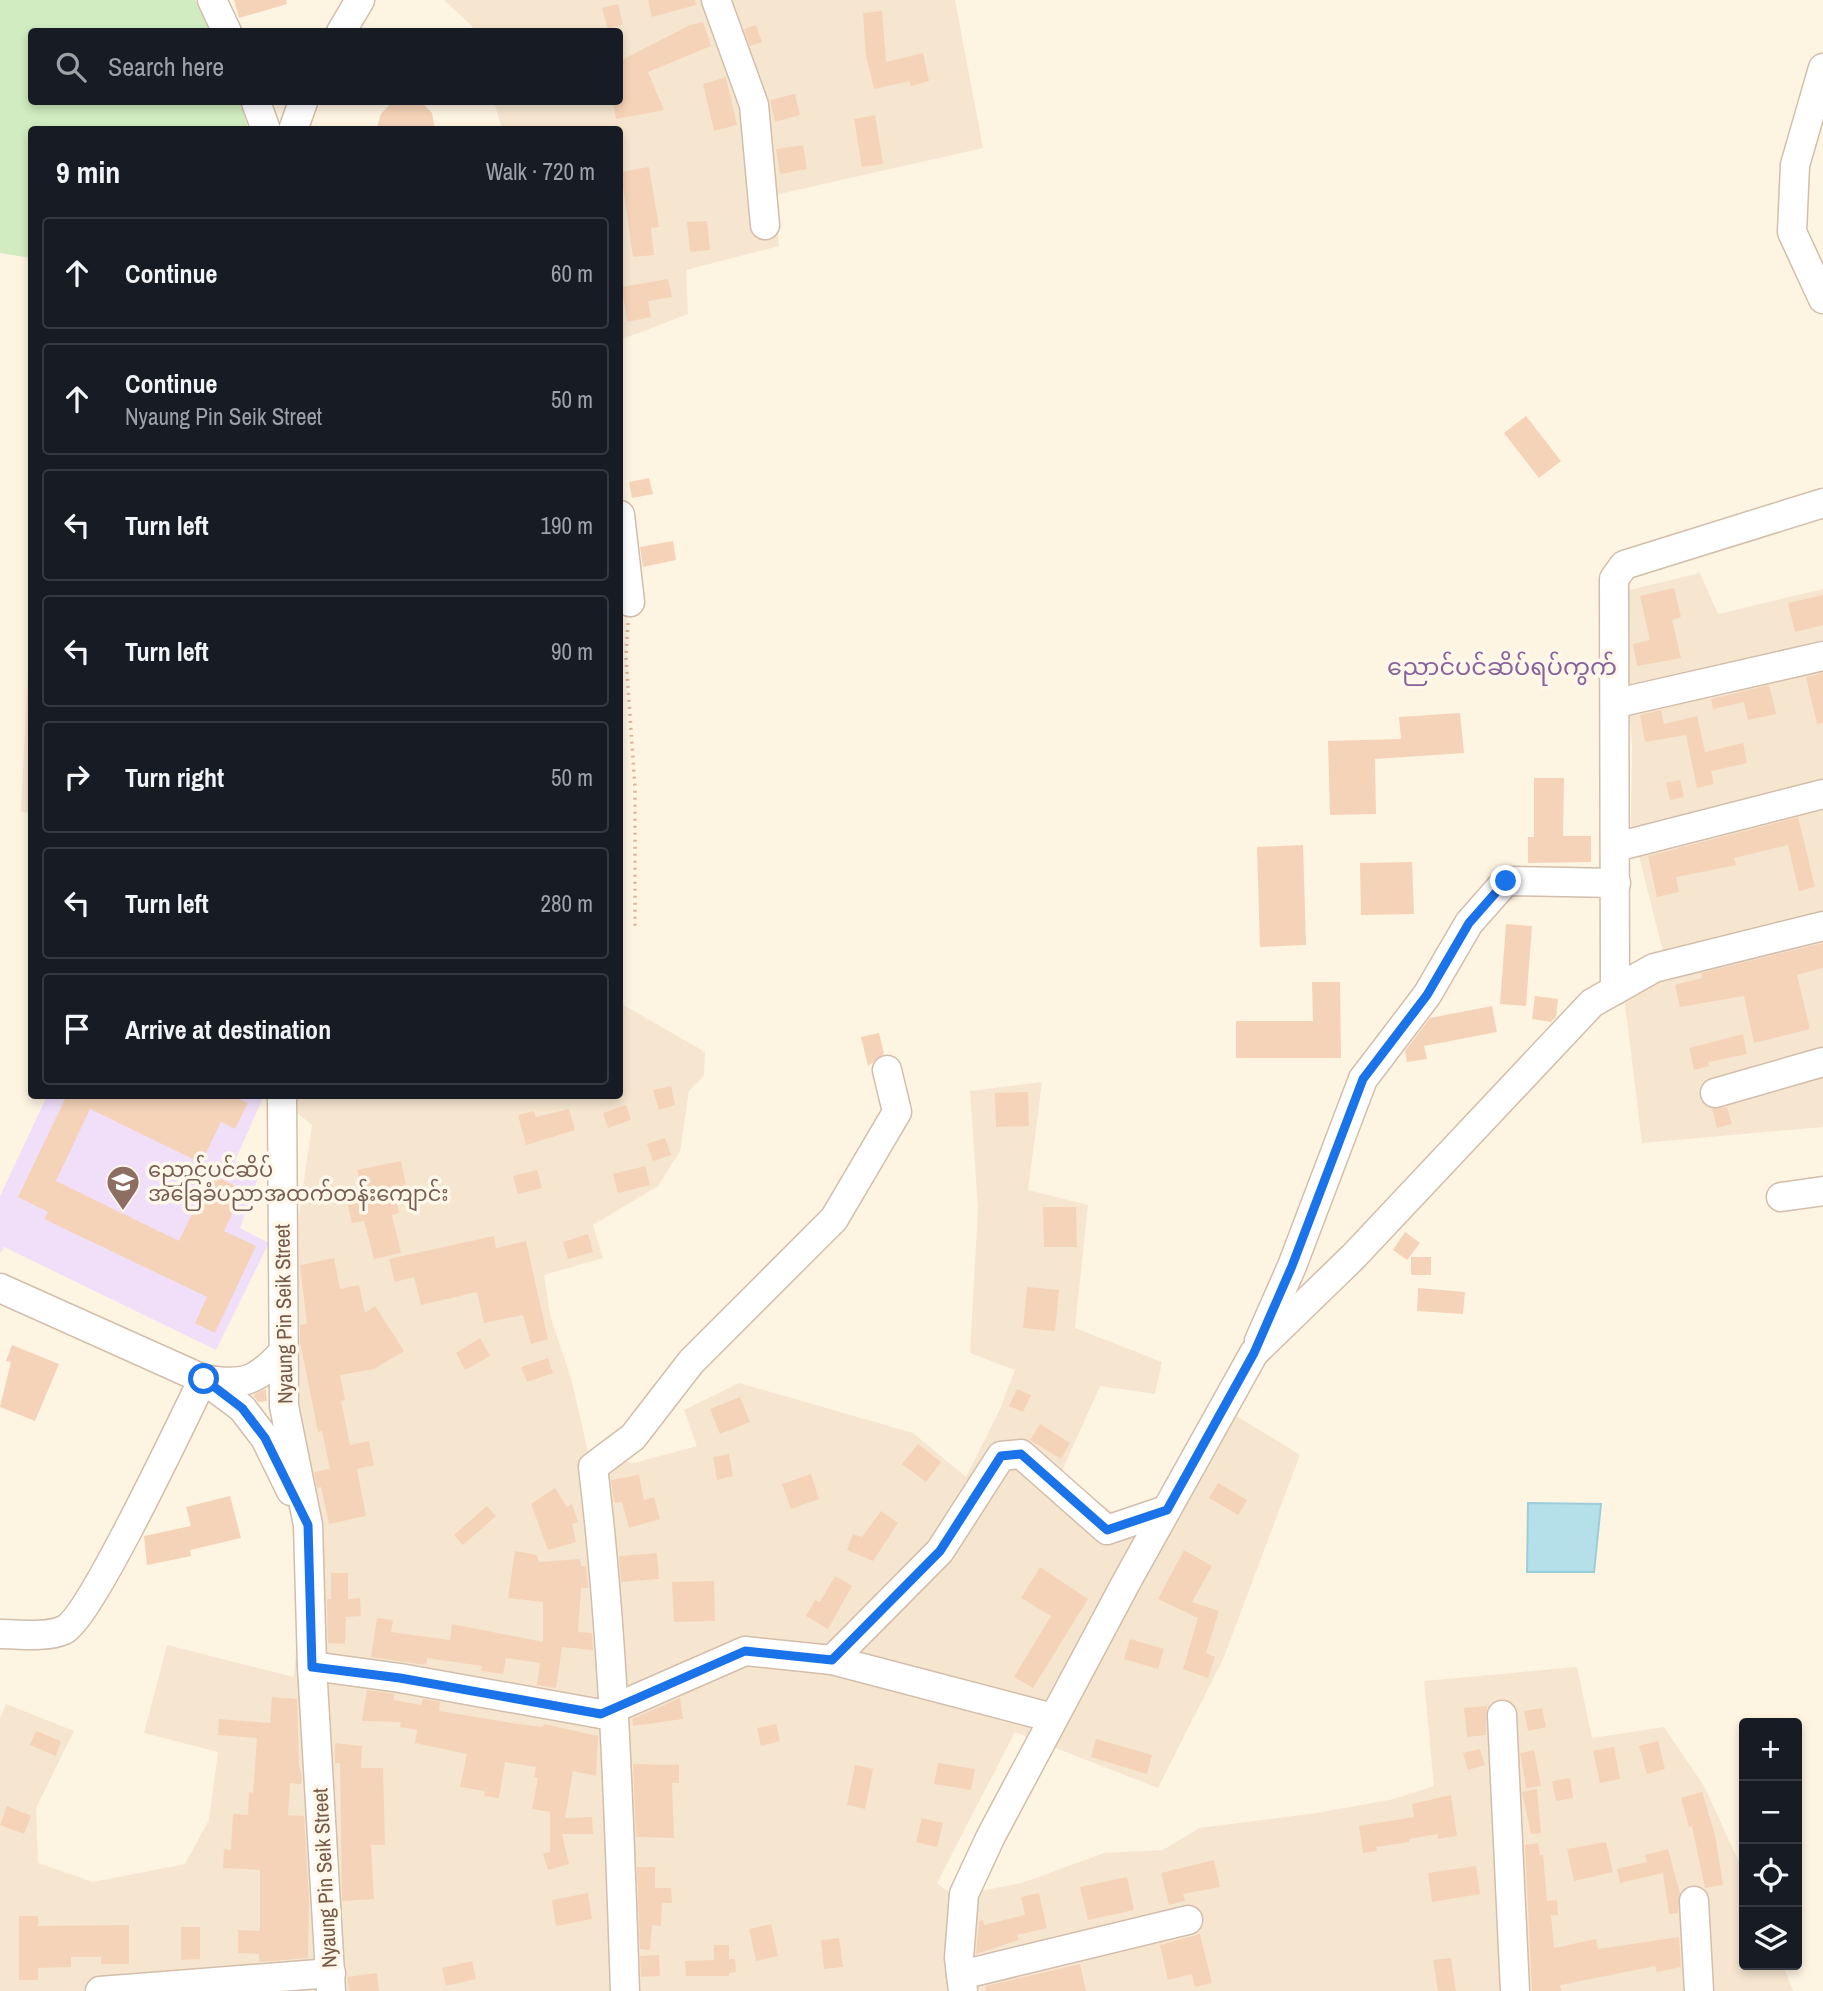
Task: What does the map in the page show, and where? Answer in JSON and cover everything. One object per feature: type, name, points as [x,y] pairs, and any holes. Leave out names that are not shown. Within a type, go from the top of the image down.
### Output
[{"type":"street","points":[[212,0],[225,28]]},
{"type":"street","points":[[343,28],[360,0]]},
{"type":"street","points":[[716,0],[754,105],[765,225]]},
{"type":"street","points":[[1823,68],[1795,165],[1792,232],[1823,299]]},
{"type":"street","points":[[257,105],[265,126]]},
{"type":"street","points":[[294,126],[302,105]]},
{"type":"street","points":[[1615,990],[1617,703],[1614,579],[1624,565],[1823,503]]},
{"type":"street","points":[[623,544],[629,602]]},
{"type":"street","points":[[1617,703],[1823,656]]},
{"type":"street","points":[[1616,847],[1823,794]]},
{"type":"street","points":[[1188,1920],[962,1983],[959,1958],[964,1894],[990,1836],[1053,1718],[1254,1353],[1292,1266],[1363,1079],[1427,995],[1469,923],[1506,881],[1616,883]]},
{"type":"street","points":[[1254,1353],[1353,1257],[1592,1003],[1654,968],[1823,926]]},
{"type":"street","points":[[1715,1093],[1823,1062]]},
{"type":"street","points":[[625,1991],[615,1707],[605,1563],[593,1467],[633,1437],[691,1362],[834,1219],[898,1112],[887,1070]]},
{"type":"street","name":"Nyaung Pin Seik Street","points":[[282,1099],[284,1406],[308,1525],[312,1667],[331,1982]]},
{"type":"street","points":[[1781,1197],[1823,1191]]},
{"type":"street","points":[[0,1288],[204,1379],[234,1385],[265,1371],[283,1352]]},
{"type":"street","points":[[204,1379],[242,1408],[265,1438],[308,1525]]},
{"type":"street","points":[[0,1634],[49,1634],[64,1629],[76,1620],[117,1548],[204,1379]]},
{"type":"street","points":[[832,1660],[940,1551],[1001,1456],[1021,1454],[1107,1530],[1167,1510]]},
{"type":"street","points":[[312,1667],[400,1678],[601,1714],[745,1651],[832,1660],[1053,1718]]},
{"type":"street","points":[[1502,1715],[1515,1991]]},
{"type":"street","points":[[1694,1901],[1696,1991]]},
{"type":"street","points":[[100,1991],[331,1982]]},
{"type":"path","points":[[629,602],[626,657],[635,788],[635,929]]},
{"type":"shaded area","points":[[444,0],[955,0],[983,148],[775,195],[779,246],[686,270],[688,314],[623,339],[623,126],[501,126],[495,105],[623,105],[623,28],[472,26]]},
{"type":"shaded area","points":[[1700,573],[1718,614],[1823,589],[1823,1127],[1642,1143],[1624,996],[1669,976],[1631,824],[1632,746],[1624,643],[1625,591]]},
{"type":"shaded area","points":[[28,671],[28,813],[21,812]]},
{"type":"shaded area","points":[[623,1005],[705,1052],[704,1076],[689,1091],[680,1151],[658,1186],[593,1225],[603,1258],[544,1275],[550,1315],[571,1378],[589,1456],[634,1463],[697,1446],[684,1410],[739,1383],[913,1433],[966,1477],[999,1411],[1015,1370],[970,1353],[978,1209],[970,1091],[1042,1082],[1028,1190],[1088,1205],[1075,1328],[1162,1362],[1155,1394],[1100,1386],[1061,1473],[1160,1548],[1235,1415],[1300,1455],[1223,1659],[1158,1788],[1015,1732],[937,1883],[954,1896],[1022,1883],[1104,1853],[1163,1850],[1199,1828],[1317,1813],[1394,1799],[1434,1786],[1424,1681],[1577,1667],[1592,1738],[1664,1727],[1704,1786],[1739,1862],[1739,1970],[1785,1970],[1793,1991],[0,1991],[0,1718],[6,1704],[74,1731],[36,1808],[38,1863],[93,1882],[185,1864],[209,1820],[218,1752],[144,1733],[167,1645],[294,1677],[302,1568],[304,1448],[292,1341],[293,1257],[312,1125],[280,1099],[623,1099]]},
{"type":"shaded area","name":"ညောင်ပင်ဆိပ် အခြေခံပညာအထက်တန်းကျောင်း","points":[[46,1099],[262,1100],[235,1161],[258,1178],[240,1228],[269,1243],[216,1350],[4,1247],[0,1253],[0,1196]]},
{"type":"green space","points":[[0,0],[195,0],[210,28],[28,28],[28,105],[242,105],[247,126],[28,126],[28,258],[0,253]]},
{"type":"water","points":[[1528,1503],[1601,1504],[1594,1572],[1527,1572]]},
{"type":"building","points":[[234,0],[286,0],[287,4],[239,18]]},
{"type":"building","points":[[648,0],[695,0],[696,5],[652,17]]},
{"type":"building","points":[[618,4],[623,24],[608,28],[602,8]]},
{"type":"building","points":[[882,11],[886,62],[923,53],[929,81],[911,86],[910,81],[874,89],[866,56],[863,13]]},
{"type":"building","points":[[703,22],[711,46],[648,72],[664,110],[616,119],[614,105],[623,105],[623,59],[690,25]]},
{"type":"building","points":[[756,25],[762,42],[750,46],[744,29]]},
{"type":"building","points":[[726,77],[737,125],[714,131],[703,84]]},
{"type":"building","points":[[795,94],[800,115],[775,122],[770,100]]},
{"type":"building","points":[[389,105],[424,105],[432,113],[434,126],[377,126],[381,114]]},
{"type":"building","points":[[875,115],[883,164],[862,167],[854,119]]},
{"type":"building","points":[[803,145],[807,169],[780,174],[776,149]]},
{"type":"building","points":[[649,167],[659,227],[651,228],[654,255],[633,257],[623,172]]},
{"type":"building","points":[[707,221],[710,250],[690,252],[687,222]]},
{"type":"building","points":[[668,279],[672,297],[648,301],[651,317],[627,322],[623,287]]},
{"type":"building","points":[[1526,416],[1561,461],[1539,478],[1504,433]]},
{"type":"building","points":[[649,478],[653,494],[632,498],[629,482]]},
{"type":"building","points":[[673,541],[676,560],[643,567],[640,547]]},
{"type":"building","points":[[1674,588],[1681,617],[1672,620],[1681,658],[1637,666],[1633,644],[1650,640],[1640,596]]},
{"type":"building","points":[[1823,595],[1823,625],[1795,632],[1788,603]]},
{"type":"building","points":[[1823,673],[1823,723],[1817,724],[1806,677]]},
{"type":"building","points":[[1769,685],[1776,714],[1748,720],[1744,702],[1713,709],[1711,699]]},
{"type":"building","points":[[1661,710],[1664,724],[1697,716],[1705,752],[1743,743],[1747,763],[1711,771],[1714,784],[1697,788],[1686,735],[1645,742],[1640,715]]},
{"type":"building","points":[[1460,713],[1464,753],[1375,759],[1376,814],[1330,815],[1328,741],[1401,739],[1399,717]]},
{"type":"building","points":[[1534,778],[1564,778],[1563,836],[1591,836],[1591,862],[1528,863],[1528,837],[1534,837]]},
{"type":"building","points":[[1680,780],[1684,797],[1670,800],[1666,783]]},
{"type":"building","points":[[1798,817],[1815,887],[1799,891],[1788,845],[1734,858],[1736,865],[1676,877],[1679,892],[1657,897],[1648,856]]},
{"type":"building","points":[[1303,845],[1306,945],[1260,947],[1257,847]]},
{"type":"building","points":[[1412,862],[1414,914],[1361,915],[1360,863]]},
{"type":"building","points":[[1506,924],[1532,926],[1526,1006],[1500,1004]]},
{"type":"building","points":[[1823,943],[1823,968],[1797,975],[1810,1029],[1754,1043],[1744,996],[1680,1007],[1675,985],[1702,978],[1701,973]]},
{"type":"building","points":[[1312,982],[1340,982],[1341,1058],[1236,1058],[1236,1021],[1313,1021]]},
{"type":"building","points":[[1535,996],[1558,999],[1556,1017],[1551,1022],[1532,1019]]},
{"type":"building","points":[[1492,1006],[1497,1032],[1424,1046],[1427,1059],[1407,1062],[1405,1051],[1430,1018]]},
{"type":"building","points":[[879,1033],[884,1054],[868,1066],[861,1037]]},
{"type":"building","points":[[1743,1034],[1747,1054],[1708,1062],[1709,1066],[1694,1070],[1689,1048]]},
{"type":"building","points":[[671,1086],[675,1105],[659,1110],[653,1090]]},
{"type":"building","points":[[1028,1092],[1029,1126],[996,1127],[995,1093]]},
{"type":"building","points":[[65,1099],[239,1099],[248,1103],[235,1129],[221,1122],[201,1163],[90,1109],[56,1181],[179,1241],[211,1174],[244,1190],[224,1231],[256,1246],[215,1333],[195,1323],[207,1297],[44,1219],[48,1212],[18,1197]]},
{"type":"building","points":[[626,1105],[631,1120],[608,1128],[603,1113]]},
{"type":"building","points":[[1727,1107],[1732,1124],[1717,1128],[1712,1109]]},
{"type":"building","points":[[569,1109],[575,1130],[526,1145],[518,1115],[534,1111],[536,1117]]},
{"type":"building","points":[[665,1138],[671,1155],[653,1161],[647,1144]]},
{"type":"building","points":[[401,1161],[406,1185],[394,1188],[399,1213],[392,1215],[401,1253],[374,1259],[364,1221],[352,1223],[347,1202],[364,1198],[357,1170]]},
{"type":"building","points":[[645,1166],[650,1185],[618,1193],[613,1174]]},
{"type":"building","points":[[537,1170],[542,1188],[518,1194],[513,1176]]},
{"type":"building","points":[[1043,1207],[1076,1207],[1077,1247],[1044,1247]]},
{"type":"building","points":[[1405,1232],[1420,1243],[1407,1260],[1393,1250]]},
{"type":"building","points":[[588,1234],[593,1252],[568,1259],[563,1242]]},
{"type":"building","points":[[494,1236],[496,1248],[526,1241],[548,1339],[531,1344],[523,1315],[484,1323],[477,1292],[421,1305],[414,1277],[395,1282],[389,1259]]},
{"type":"building","points":[[1411,1257],[1431,1257],[1431,1275],[1411,1275]]},
{"type":"building","points":[[334,1258],[340,1289],[359,1285],[365,1313],[375,1306],[404,1351],[374,1369],[340,1375],[345,1400],[341,1401],[350,1445],[369,1441],[374,1465],[357,1469],[366,1516],[329,1524],[321,1487],[317,1488],[314,1472],[330,1469],[322,1431],[318,1432],[300,1342],[300,1325],[307,1324],[300,1265]]},
{"type":"building","points":[[1027,1287],[1059,1290],[1055,1331],[1023,1328]]},
{"type":"building","points":[[1418,1288],[1465,1292],[1463,1314],[1417,1311]]},
{"type":"building","points":[[480,1338],[490,1356],[465,1370],[456,1353]]},
{"type":"building","points":[[12,1345],[59,1364],[35,1421],[0,1407],[11,1362],[6,1361]]},
{"type":"building","points":[[548,1358],[553,1373],[527,1382],[521,1367]]},
{"type":"building","points":[[266,1389],[267,1401],[258,1402],[253,1395]]},
{"type":"building","points":[[1017,1389],[1031,1395],[1023,1412],[1009,1406]]},
{"type":"building","points":[[740,1397],[750,1422],[720,1434],[710,1409]]},
{"type":"building","points":[[1040,1424],[1070,1443],[1061,1459],[1030,1440]]},
{"type":"building","points":[[918,1444],[941,1462],[926,1482],[902,1464]]},
{"type":"building","points":[[729,1454],[733,1476],[717,1480],[713,1457]]},
{"type":"building","points":[[811,1474],[819,1499],[791,1509],[782,1484]]},
{"type":"building","points":[[639,1475],[644,1500],[654,1497],[660,1519],[629,1528],[622,1502],[614,1503],[611,1480]]},
{"type":"building","points":[[1218,1483],[1247,1500],[1238,1515],[1209,1498]]},
{"type":"building","points":[[555,1488],[567,1507],[572,1504],[578,1522],[572,1524],[576,1542],[548,1550],[531,1504]]},
{"type":"building","points":[[230,1496],[241,1538],[190,1550],[191,1556],[147,1565],[144,1536],[191,1526],[186,1507]]},
{"type":"building","points":[[487,1506],[496,1516],[463,1545],[454,1535]]},
{"type":"building","points":[[881,1511],[898,1523],[873,1561],[847,1550],[853,1534],[862,1537]]},
{"type":"building","points":[[1184,1550],[1212,1566],[1192,1602],[1219,1611],[1206,1653],[1215,1657],[1208,1678],[1183,1669],[1198,1618],[1158,1599]]},
{"type":"building","points":[[515,1551],[537,1555],[539,1562],[580,1559],[581,1566],[586,1566],[588,1588],[581,1588],[578,1632],[592,1633],[593,1650],[562,1647],[556,1688],[537,1685],[540,1663],[506,1658],[503,1674],[481,1671],[482,1666],[427,1658],[426,1665],[371,1657],[377,1618],[393,1620],[391,1632],[450,1640],[452,1624],[543,1642],[543,1602],[508,1598]]},
{"type":"building","points":[[657,1553],[659,1579],[621,1582],[619,1556]]},
{"type":"building","points":[[1040,1567],[1088,1599],[1033,1688],[1014,1677],[1051,1616],[1021,1598]]},
{"type":"building","points":[[331,1573],[348,1573],[348,1599],[360,1598],[361,1616],[346,1617],[345,1644],[328,1643],[327,1599],[331,1599]]},
{"type":"building","points":[[835,1576],[852,1586],[828,1629],[806,1616],[815,1600],[820,1602]]},
{"type":"building","points":[[714,1581],[715,1621],[674,1622],[672,1582]]},
{"type":"building","points":[[1130,1639],[1164,1649],[1158,1669],[1124,1659]]},
{"type":"building","points":[[367,1690],[395,1694],[393,1700],[421,1705],[423,1699],[440,1702],[439,1711],[517,1724],[543,1727],[544,1724],[598,1736],[596,1776],[573,1771],[565,1818],[592,1817],[593,1834],[562,1834],[569,1864],[548,1870],[543,1854],[550,1852],[550,1812],[532,1809],[538,1778],[534,1777],[536,1767],[505,1762],[499,1798],[484,1796],[485,1791],[460,1787],[467,1754],[415,1743],[417,1730],[400,1727],[401,1722],[362,1721]]},
{"type":"building","points":[[272,1697],[297,1699],[299,1765],[302,1777],[301,1784],[290,1783],[288,1815],[304,1816],[309,1899],[308,1958],[259,1962],[259,1954],[238,1953],[238,1930],[259,1931],[260,1870],[223,1868],[224,1849],[231,1850],[233,1814],[248,1815],[249,1792],[253,1793],[257,1738],[218,1735],[219,1719],[270,1723]]},
{"type":"building","points":[[680,1698],[683,1719],[633,1726],[632,1719]]},
{"type":"building","points":[[1487,1706],[1486,1735],[1467,1737],[1464,1708]]},
{"type":"building","points":[[1542,1708],[1546,1727],[1528,1731],[1524,1711]]},
{"type":"building","points":[[776,1724],[780,1741],[761,1746],[757,1728]]},
{"type":"building","points":[[36,1731],[61,1741],[56,1756],[30,1745]]},
{"type":"building","points":[[1096,1739],[1152,1755],[1147,1774],[1091,1757]]},
{"type":"building","points":[[1658,1741],[1665,1769],[1647,1774],[1639,1746]]},
{"type":"building","points":[[335,1743],[362,1746],[361,1768],[383,1768],[385,1845],[371,1845],[374,1899],[342,1901],[340,1763],[335,1763]]},
{"type":"building","points":[[1614,1747],[1620,1779],[1600,1783],[1593,1751]]},
{"type":"building","points":[[1480,1749],[1485,1765],[1468,1770],[1463,1753]]},
{"type":"building","points":[[1534,1750],[1541,1786],[1526,1788],[1520,1753]]},
{"type":"building","points":[[938,1763],[975,1769],[971,1790],[934,1784]]},
{"type":"building","points":[[633,1764],[679,1765],[679,1783],[672,1783],[674,1838],[636,1837]]},
{"type":"building","points":[[855,1765],[873,1769],[865,1809],[847,1805]]},
{"type":"building","points":[[1570,1778],[1573,1798],[1556,1801],[1552,1781]]},
{"type":"building","points":[[1537,1789],[1541,1833],[1531,1834],[1522,1792]]},
{"type":"building","points":[[1702,1792],[1715,1835],[1723,1885],[1705,1888],[1692,1826],[1689,1827],[1681,1798]]},
{"type":"building","points":[[1451,1795],[1457,1836],[1438,1839],[1438,1834],[1409,1839],[1409,1842],[1376,1847],[1377,1851],[1363,1853],[1359,1826],[1414,1817],[1412,1804]]},
{"type":"building","points":[[7,1806],[31,1816],[24,1834],[0,1825]]},
{"type":"building","points":[[922,1818],[943,1823],[937,1847],[916,1842]]},
{"type":"building","points":[[1606,1842],[1613,1872],[1574,1881],[1567,1849]]},
{"type":"building","points":[[1538,1843],[1540,1855],[1543,1855],[1547,1901],[1557,1900],[1558,1915],[1551,1915],[1554,1948],[1596,1939],[1598,1949],[1679,1937],[1681,1967],[1657,1972],[1655,1966],[1560,1985],[1561,1991],[1532,1991],[1525,1845]]},
{"type":"building","points":[[1668,1849],[1680,1893],[1678,1913],[1669,1914],[1663,1873],[1620,1883],[1617,1869],[1647,1862],[1645,1855]]},
{"type":"building","points":[[1214,1860],[1220,1887],[1183,1894],[1185,1901],[1169,1905],[1161,1873]]},
{"type":"building","points":[[1476,1866],[1480,1894],[1432,1902],[1428,1873]]},
{"type":"building","points":[[637,1867],[655,1867],[655,1888],[671,1888],[672,1903],[662,1903],[661,1926],[652,1925],[650,1950],[640,1949]]},
{"type":"building","points":[[1127,1877],[1134,1910],[1088,1920],[1080,1887]]},
{"type":"building","points":[[588,1893],[592,1919],[556,1926],[552,1900]]},
{"type":"building","points":[[1039,1893],[1047,1928],[1017,1935],[1019,1940],[976,1954],[979,1921],[983,1920],[984,1925],[1025,1915],[1021,1897]]},
{"type":"building","points":[[19,1916],[38,1916],[38,1926],[129,1925],[129,1964],[101,1964],[101,1957],[71,1957],[71,1967],[38,1968],[38,1980],[19,1980]]},
{"type":"building","points":[[771,1924],[778,1956],[756,1961],[749,1929]]},
{"type":"building","points":[[181,1927],[200,1927],[200,1959],[181,1960]]},
{"type":"building","points":[[1200,1934],[1212,1983],[1195,1987],[1192,1974],[1168,1980],[1160,1945]]},
{"type":"building","points":[[839,1938],[843,1967],[824,1969],[821,1940]]},
{"type":"building","points":[[714,1945],[729,1945],[729,1959],[735,1959],[736,1972],[729,1973],[729,1976],[686,1976],[685,1961],[714,1960]]},
{"type":"building","points":[[659,1955],[660,1976],[641,1977],[640,1956]]},
{"type":"building","points":[[1451,1958],[1456,1991],[1438,1991],[1433,1960]]},
{"type":"building","points":[[472,1961],[476,1979],[446,1986],[442,1968]]},
{"type":"building","points":[[1080,1964],[1086,1991],[986,1991],[986,1986]]},
{"type":"building","points":[[377,1973],[379,1991],[349,1991],[347,1977]]},
{"type":"place","name":"ညောင်ပင်ဆိပ် အခြေခံပညာအထက်တန်းကျောင်း","points":[[123,1212]]},
{"type":"district","name":"ညောင်ပင်ဆိပ်ရပ်ကွက်","points":[[1502,667]]},
{"type":"route","points":[[204,1379],[242,1408],[265,1438],[308,1525],[312,1667],[400,1678],[601,1714],[745,1651],[832,1660],[940,1551],[1001,1456],[1021,1454],[1107,1530],[1167,1510],[1254,1353],[1292,1266],[1363,1079],[1427,995],[1469,923],[1506,881]]}]
